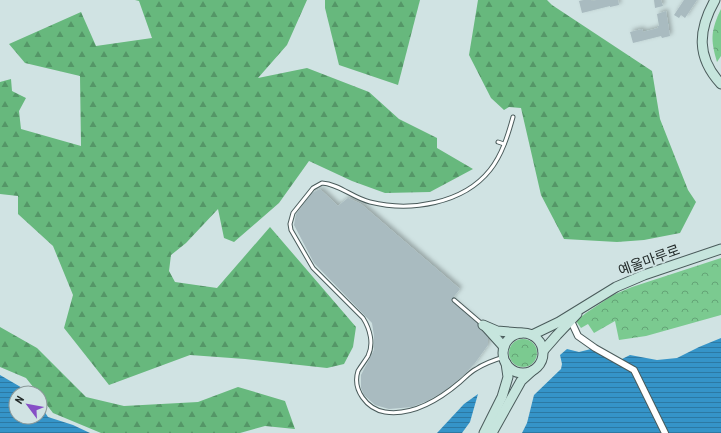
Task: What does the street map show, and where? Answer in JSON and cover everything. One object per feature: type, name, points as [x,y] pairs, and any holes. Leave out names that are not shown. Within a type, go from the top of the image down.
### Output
[{"type":"street","points":[[716,0],[704,24],[702,40],[705,58],[712,73],[721,84]]},
{"type":"street","name":"예울마루로","points":[[590,302],[616,287],[644,275],[721,249]]},
{"type":"street","points":[[484,433],[503,392],[508,377],[505,356],[510,338],[515,335],[527,334],[553,325],[590,302]]},
{"type":"street","points":[[492,433],[521,381],[539,365],[543,352],[557,335],[590,302]]},
{"type":"street","points":[[571,321],[578,336],[595,348],[634,370],[665,433]]},
{"type":"street","points":[[483,325],[505,356],[509,367],[522,373],[532,371]]},
{"type":"street","points":[[483,325],[497,331],[527,334],[540,344],[543,352]]},
{"type":"lane","points":[[505,356],[476,369],[444,394],[418,408],[388,412],[369,406],[361,395],[357,378],[359,371],[369,354],[370,338],[368,327],[363,318],[313,268],[294,236],[290,224],[293,213],[296,209],[313,188],[322,183],[332,185],[367,201],[395,206],[413,206],[432,203],[451,197],[465,190],[485,175],[497,161],[513,117]]},
{"type":"lane","points":[[498,142],[504,144]]},
{"type":"lane","points":[[454,300],[483,325]]},
{"type":"green space","points":[[135,0],[307,0],[287,45],[258,78],[307,68],[369,92],[399,119],[437,138],[437,148],[473,169],[430,192],[385,193],[352,181],[309,161],[279,203],[234,242],[224,238],[218,209],[186,243],[171,255],[169,271],[175,282],[217,288],[270,227],[356,327],[353,347],[344,364],[327,368],[245,359],[190,355],[109,385],[64,328],[73,295],[53,246],[18,214],[18,196],[0,194],[0,82],[11,79],[12,91],[26,98],[19,111],[21,129],[81,146],[80,76],[25,63],[9,44],[81,12],[96,46],[152,38],[139,1]]},
{"type":"green space","points":[[325,0],[420,0],[398,85],[339,65],[325,8]]},
{"type":"green space","points":[[478,0],[547,0],[552,5],[652,71],[660,119],[688,190],[696,202],[680,233],[644,240],[617,242],[564,239],[541,195],[521,108],[509,107],[504,110],[491,98],[469,55]]},
{"type":"green space","points":[[721,9],[721,56],[717,62],[713,47],[713,29]]},
{"type":"green space","points":[[721,258],[721,315],[646,336],[619,340],[615,321],[594,333],[588,324],[581,328],[576,321],[613,295],[632,287]]},
{"type":"green space","points":[[0,327],[37,348],[86,397],[124,406],[198,402],[238,387],[285,401],[295,429],[265,426],[240,433],[101,433],[53,413],[48,406],[48,385],[32,385],[26,378],[0,367]]},
{"type":"green space","points":[[523,339],[529,340],[533,343],[536,347],[536,359],[533,363],[529,366],[523,367],[517,366],[513,363],[510,359],[509,353],[510,347],[513,343],[517,340]]},
{"type":"water","points":[[721,338],[721,433],[522,433],[527,423],[534,395],[561,369],[562,364],[560,355],[567,349],[579,352],[595,348],[620,360],[630,355],[657,360],[677,358]]},
{"type":"water","points":[[0,375],[17,385],[8,385],[8,425],[48,425],[48,417],[73,425],[90,433],[0,433]]},
{"type":"water","points":[[478,394],[470,422],[462,433],[437,433],[464,404]]},
{"type":"building","points":[[618,0],[619,5],[582,13],[579,1]]},
{"type":"building","points":[[654,0],[661,0],[663,6],[655,8]]},
{"type":"building","points":[[684,0],[697,0],[685,18],[681,15],[679,18],[674,15]]},
{"type":"building","points":[[666,11],[670,36],[662,38],[661,36],[633,43],[630,32],[642,29],[643,32],[658,28],[657,14]]},
{"type":"building","points":[[320,189],[338,206],[348,198],[361,204],[460,289],[452,299],[453,302],[486,331],[488,345],[475,363],[463,376],[443,392],[427,401],[412,407],[389,409],[375,405],[364,395],[361,388],[361,375],[374,350],[372,323],[314,263],[294,225],[296,214],[312,193]]}]
